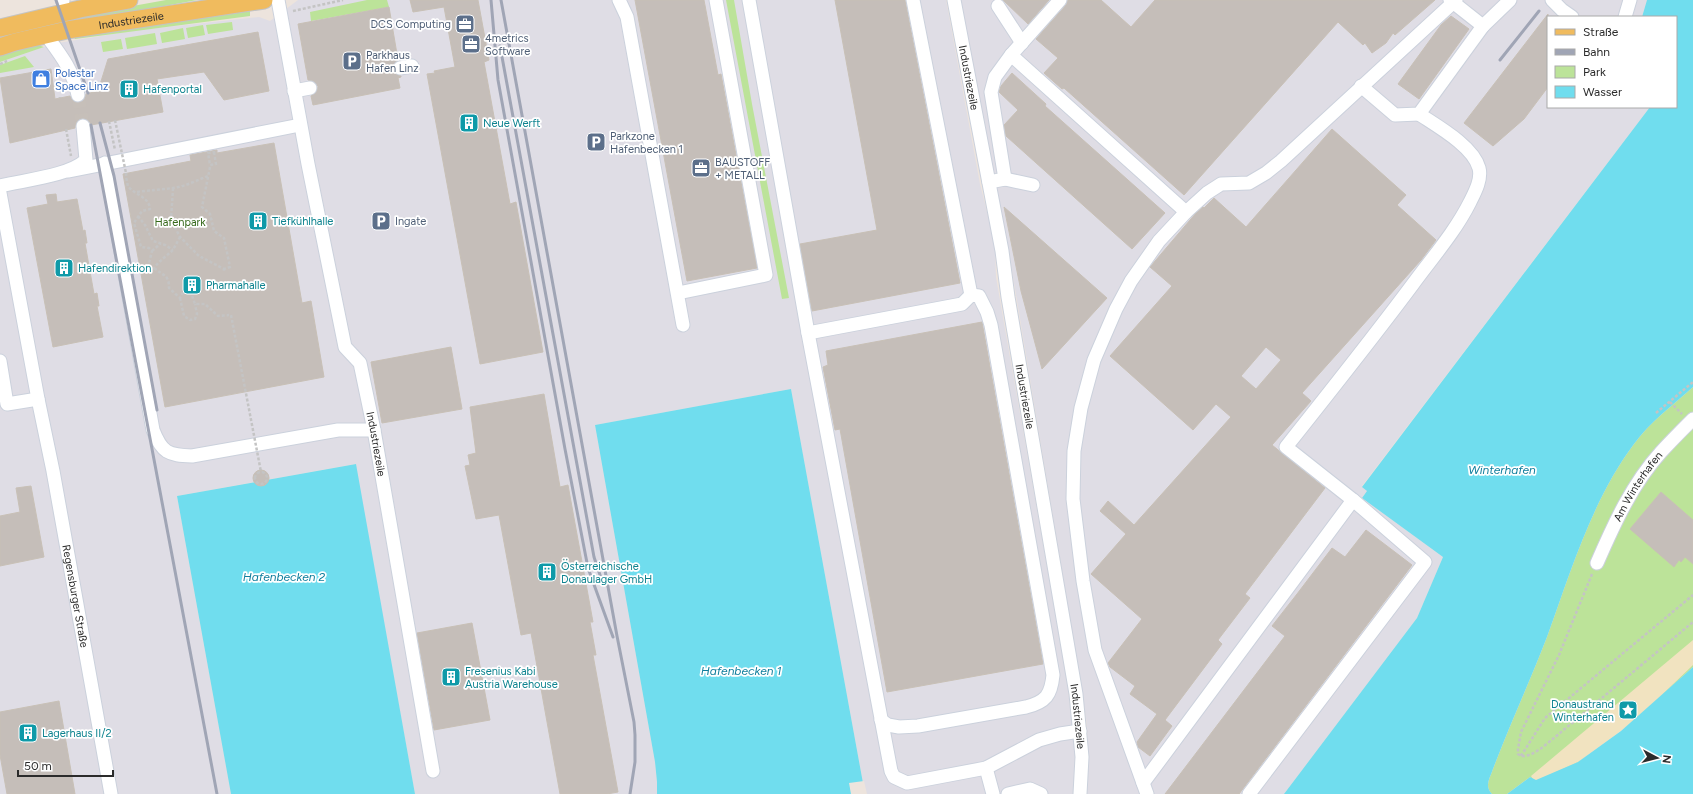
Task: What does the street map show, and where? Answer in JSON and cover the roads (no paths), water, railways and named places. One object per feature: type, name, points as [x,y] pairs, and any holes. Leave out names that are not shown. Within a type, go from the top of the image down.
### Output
[{"type":"main road","name":"Industriezeile","points":[[0,28],[80,9],[129,0]]},
{"type":"main road","name":"Industriezeile","points":[[0,47],[46,34],[118,21],[264,0]]},
{"type":"street","name":"Industriezeile","points":[[278,0],[300,125],[345,348],[360,363],[374,430],[433,771]]},
{"type":"street","points":[[619,0],[627,17],[683,324]]},
{"type":"street","points":[[678,293],[766,276],[716,0]]},
{"type":"street","points":[[749,0],[808,333],[891,771],[894,777],[907,789],[986,768],[1039,740],[1060,734],[1080,731]]},
{"type":"street","points":[[913,0],[971,295]]},
{"type":"street","name":"Industriezeile","points":[[954,0],[1002,251],[1008,296],[1072,671],[1082,757],[1080,794]]},
{"type":"street","points":[[1005,178],[991,92],[995,77],[1011,55],[1060,0]]},
{"type":"street","points":[[1419,114],[1483,26],[1510,0]]},
{"type":"street","points":[[1552,0],[1571,16]]},
{"type":"street","points":[[1625,16],[1630,0]]},
{"type":"street","points":[[1145,789],[1094,650],[1077,538],[1073,499],[1076,429],[1094,360],[1116,309],[1148,255],[1186,212],[1207,193],[1221,184],[1249,183],[1266,173],[1281,161],[1453,1],[1483,26]]},
{"type":"street","points":[[998,6],[1022,43]]},
{"type":"street","points":[[46,34],[64,60],[74,78],[78,95]]},
{"type":"street","points":[[1011,55],[1186,212]]},
{"type":"street","points":[[1249,794],[1425,562],[1353,500],[1286,447],[1371,340],[1456,226],[1470,203],[1479,181],[1479,169],[1475,157],[1453,137],[1419,114],[1395,115],[1362,86]]},
{"type":"street","points":[[294,91],[310,88]]},
{"type":"street","points":[[0,186],[105,163],[300,125]]},
{"type":"street","points":[[69,171],[80,166],[86,160],[83,126]]},
{"type":"street","points":[[105,163],[153,430],[162,449],[177,455],[192,456],[338,430],[374,430]]},
{"type":"street","points":[[989,182],[1005,178],[1033,185]]},
{"type":"street","name":"Regensburger Straße","points":[[0,193],[38,399],[53,471],[111,794]]},
{"type":"street","points":[[808,333],[962,304],[971,295]]},
{"type":"street","points":[[881,720],[888,725],[899,727],[918,726],[1026,707],[1038,704],[1046,698],[1052,688],[1053,675],[991,325],[987,312],[979,296],[971,295]]},
{"type":"street","points":[[0,361],[7,404],[38,399]]},
{"type":"street","name":"Am Winterhafen","points":[[1597,564],[1620,514],[1638,483],[1660,452],[1693,419]]},
{"type":"street","points":[[1145,789],[1353,500]]},
{"type":"street","points":[[986,768],[993,794]]},
{"type":"street","points":[[1008,794],[1030,789],[1041,794]]},
{"type":"water","name":"Winterhafen","points":[[1647,0],[1693,0],[1693,387],[1662,414],[1640,436],[1619,466],[1594,512],[1547,637],[1489,779],[1488,788],[1492,794],[1284,794],[1417,618],[1443,557],[1362,498],[1367,491],[1362,487],[1649,108],[1677,108],[1677,16],[1642,16]]},
{"type":"water","name":"Hafenbecken 1","points":[[791,389],[865,794],[657,794],[655,762],[595,425]]},
{"type":"water","name":"Hafenbecken 2","points":[[356,464],[415,794],[231,794],[177,496]]},
{"type":"water","points":[[1693,667],[1693,794],[1507,794],[1530,777],[1536,780],[1578,762],[1621,731]]},
{"type":"tunnel","points":[[78,95],[83,126]]},
{"type":"railway","points":[[56,0],[88,93]]},
{"type":"railway","points":[[491,0],[498,80],[565,449],[588,568],[613,637]]},
{"type":"railway","points":[[501,0],[634,722],[635,762],[630,794]]},
{"type":"railway","points":[[1500,60],[1539,11]]},
{"type":"railway","points":[[500,46],[594,557],[603,584]]},
{"type":"railway","points":[[100,123],[114,176],[157,410]]},
{"type":"railway","points":[[91,125],[217,794]]},
{"type":"place","name":"DCS Computing","points":[[465,24]]},
{"type":"place","name":"4metrics Software","points":[[471,44]]},
{"type":"place","name":"Parkhaus Hafen Linz","points":[[352,61]]},
{"type":"place","name":"Polestar Space Linz","points":[[41,79]]},
{"type":"place","name":"Hafenportal","points":[[129,89]]},
{"type":"place","name":"Neue Werft","points":[[469,123]]},
{"type":"place","name":"Parkzone Hafenbecken 1","points":[[596,142]]},
{"type":"place","name":"BAUSTOFF + METALL","points":[[701,168]]},
{"type":"place","name":"Tiefkühlhalle","points":[[258,221]]},
{"type":"place","name":"Ingate","points":[[381,221]]},
{"type":"place","name":"Hafendirektion","points":[[64,268]]},
{"type":"place","name":"Pharmahalle","points":[[192,285]]},
{"type":"place","name":"Österreichische Donaulager GmbH","points":[[547,572]]},
{"type":"place","name":"Fresenius Kabi Austria Warehouse","points":[[451,677]]},
{"type":"place","name":"Donaustrand Winterhafen","points":[[1628,710]]},
{"type":"place","name":"Lagerhaus II/2","points":[[28,733]]},
{"type":"park label","name":"Hafenpark","points":[[180,222]]}]
